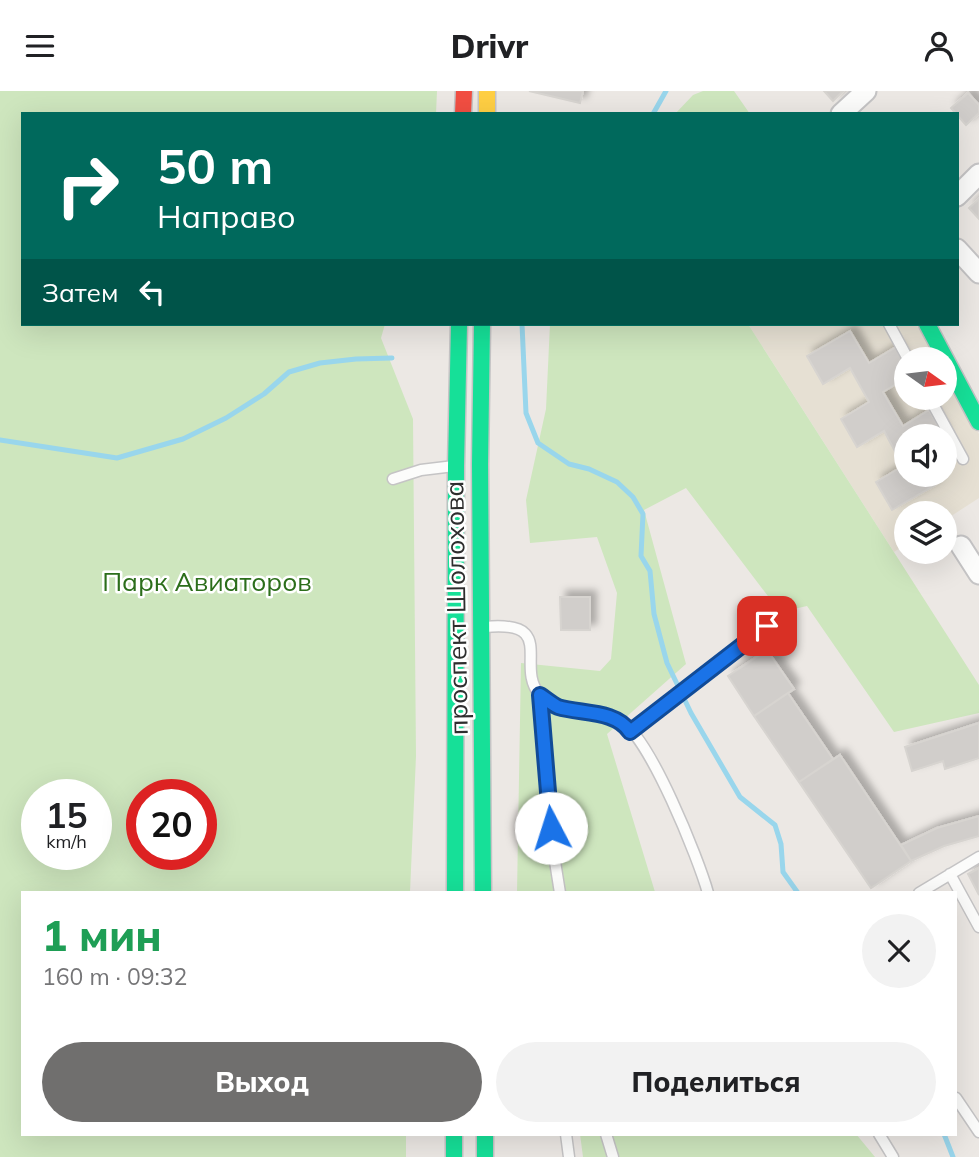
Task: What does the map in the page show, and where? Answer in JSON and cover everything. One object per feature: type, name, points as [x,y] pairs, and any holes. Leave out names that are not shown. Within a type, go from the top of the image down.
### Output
[{"type":"main road","points":[[463,112],[464,91]]},
{"type":"main road","points":[[487,91],[487,112]]},
{"type":"main road","name":"проспект Шолохова","points":[[455,891],[459,326]]},
{"type":"main road","name":"проспект Шолохова","points":[[482,326],[482,891]]},
{"type":"main road","points":[[928,326],[936,347]]},
{"type":"main road","points":[[957,391],[979,422]]},
{"type":"main road","points":[[454,1136],[454,1157]]},
{"type":"main road","points":[[485,1136],[485,1157]]},
{"type":"street","points":[[843,112],[866,91]]},
{"type":"street","points":[[959,194],[979,174]]},
{"type":"street","points":[[959,251],[979,272]]},
{"type":"street","points":[[961,546],[979,574]]},
{"type":"lane","points":[[890,326],[901,347]]},
{"type":"lane","points":[[936,410],[963,459]]},
{"type":"lane","points":[[393,479],[421,470],[456,465]]},
{"type":"lane","points":[[482,627],[510,624],[524,632],[531,649],[532,677],[540,695],[560,891]]},
{"type":"lane","points":[[630,732],[767,626]]},
{"type":"lane","points":[[540,695],[556,706],[624,723],[637,739],[675,804],[702,870],[707,891]]},
{"type":"lane","points":[[922,891],[979,857]]},
{"type":"lane","points":[[482,859],[494,891]]},
{"type":"lane","points":[[950,874],[979,927]]},
{"type":"lane","points":[[957,1099],[979,1132]]},
{"type":"lane","points":[[566,1136],[569,1157]]},
{"type":"lane","points":[[607,1136],[613,1157]]},
{"type":"lane","points":[[880,1136],[893,1157]]},
{"type":"shaded area","points":[[749,326],[917,326],[929,347],[894,347],[894,410],[957,410],[957,396],[979,434],[979,498],[957,512],[957,501],[894,501],[894,552]]},
{"type":"green space","name":"Парк Авиаторов","points":[[0,91],[437,91],[436,112],[21,112],[21,326],[384,326],[381,338],[413,419],[416,756],[410,891],[21,891],[21,1136],[406,1136],[406,1157],[0,1157]]},
{"type":"green space","points":[[703,91],[734,91],[749,112],[677,112],[693,95]]},
{"type":"green space","points":[[550,326],[749,326],[894,552],[894,564],[902,564],[979,685],[979,713],[894,732],[807,606],[780,612],[686,488],[644,510],[686,664],[607,734],[655,891],[517,891],[521,663],[600,671],[611,659],[617,593],[597,537],[530,543],[526,500],[546,409]]},
{"type":"green space","points":[[580,1136],[858,1136],[875,1157],[583,1157]]},
{"type":"building","points":[[529,91],[583,91],[580,103]]},
{"type":"building","points":[[824,91],[843,91],[833,101]]},
{"type":"building","points":[[968,93],[979,105],[979,113],[966,125],[959,117],[959,112],[951,108]]},
{"type":"building","points":[[979,199],[979,219],[969,208]]},
{"type":"building","points":[[850,331],[869,363],[894,348],[894,385],[883,392],[902,424],[894,424],[894,449],[884,431],[857,447],[841,419],[869,402],[850,368],[823,384],[807,356]]},
{"type":"building","points":[[929,410],[937,424],[906,424]]},
{"type":"building","points":[[894,471],[894,487],[932,487],[907,501],[894,501],[892,510],[876,482]]},
{"type":"building","points":[[560,597],[590,597],[590,630],[561,630]]},
{"type":"building","points":[[767,650],[794,689],[754,716],[728,676]]},
{"type":"building","points":[[788,693],[833,759],[799,782],[754,716]]},
{"type":"building","points":[[979,723],[979,758],[945,769],[943,761],[912,771],[905,747]]},
{"type":"building","points":[[840,755],[911,861],[871,888],[799,782]]},
{"type":"building","points":[[979,816],[979,836],[944,846],[911,861],[901,845],[937,828]]},
{"type":"building","points":[[979,868],[979,895],[968,874]]},
{"type":"waterway","points":[[654,112],[666,91]]},
{"type":"waterway","points":[[522,326],[526,413],[538,443],[569,464],[589,469],[617,482],[633,497],[643,514],[641,556],[650,571],[654,614],[667,663],[691,713],[740,797],[775,825],[781,844],[783,872],[797,891]]},
{"type":"waterway","points":[[0,440],[117,458],[183,439],[226,418],[264,394],[289,372],[320,363],[392,358]]},
{"type":"waterway","points":[[945,1136],[953,1157]]},
{"type":"traffic: fast","points":[[455,891],[459,326]]},
{"type":"traffic: fast","points":[[482,326],[480,464],[483,891]]},
{"type":"traffic: fast","points":[[928,326],[979,422]]},
{"type":"traffic: fast","points":[[454,1136],[454,1157]]},
{"type":"traffic: fast","points":[[485,1136],[485,1157]]},
{"type":"traffic: slow","points":[[487,91],[487,112]]},
{"type":"traffic: jam","points":[[463,112],[464,91]]},
{"type":"route","points":[[551,828],[540,695],[556,706],[624,723],[630,732],[767,626]]}]
